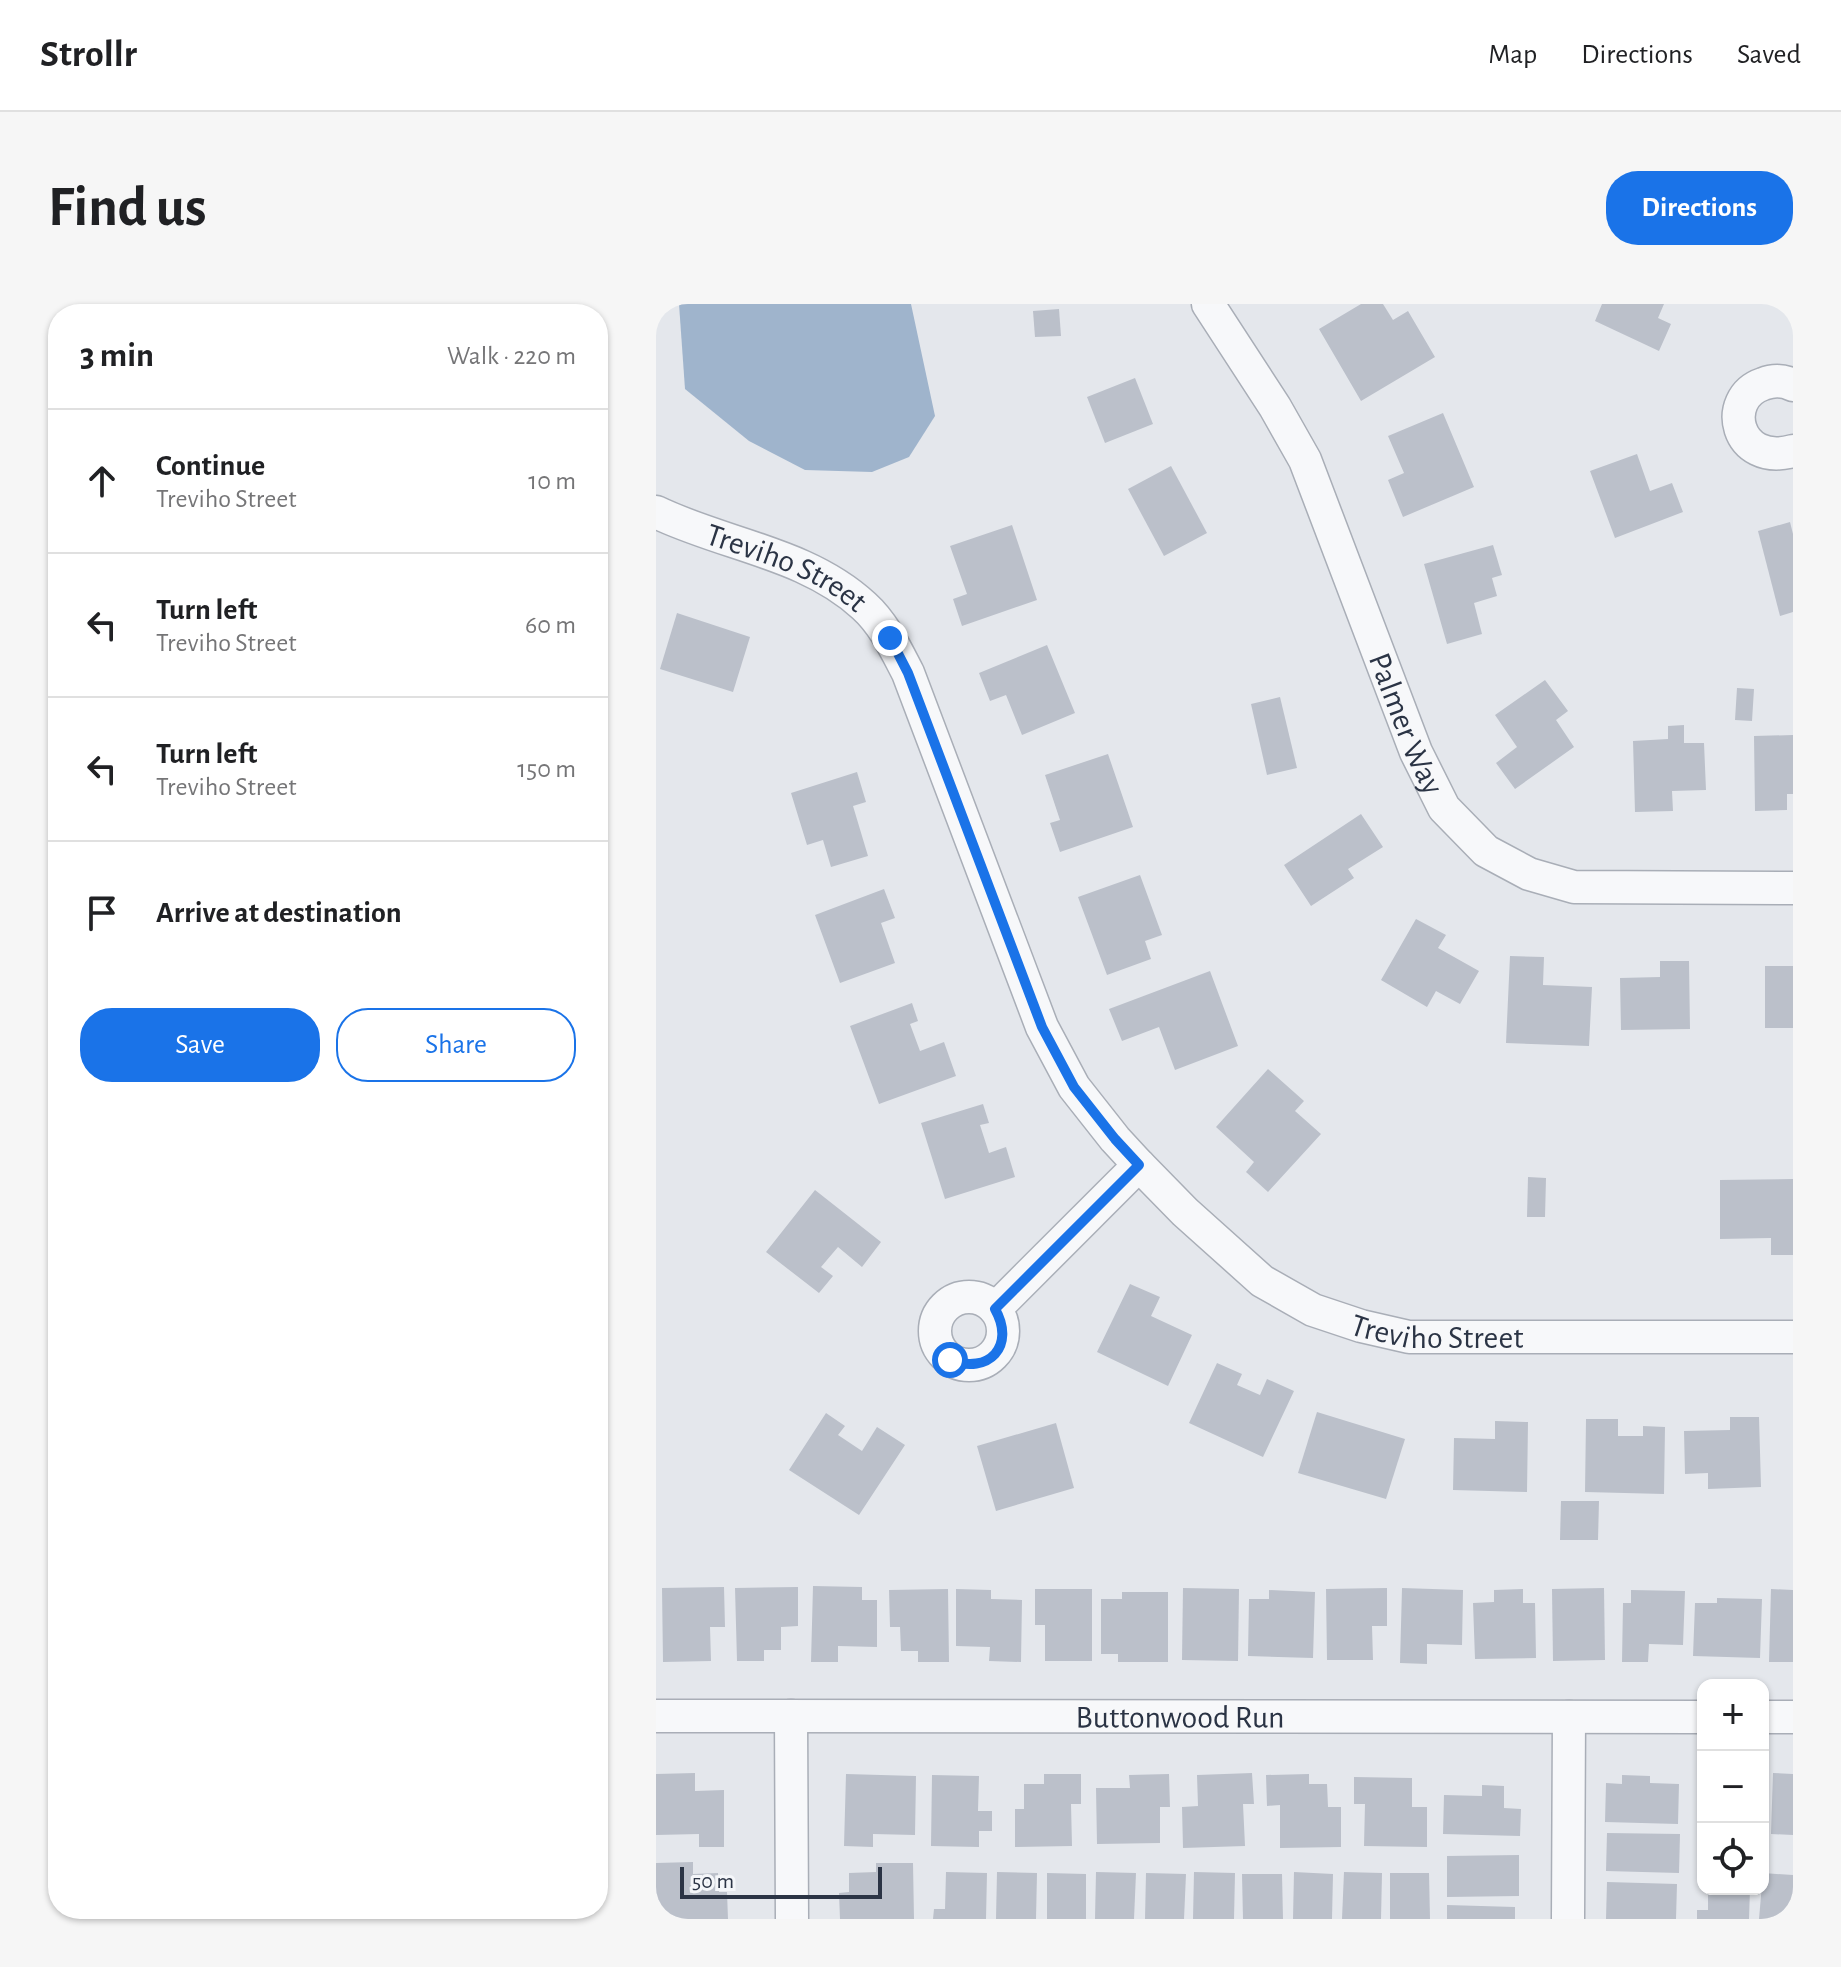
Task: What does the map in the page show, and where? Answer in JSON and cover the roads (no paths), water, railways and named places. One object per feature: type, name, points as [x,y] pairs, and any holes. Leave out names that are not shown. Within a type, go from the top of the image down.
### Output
[{"type":"street","name":"Palmer Way","points":[[1208,304],[1275,407],[1305,460],[1416,752],[1444,808],[1486,851],[1529,874],[1574,887],[1793,888]]},
{"type":"street","points":[[1793,385],[1772,381],[1758,385],[1740,407],[1739,422],[1743,436],[1753,447],[1766,454],[1793,451]]},
{"type":"street","name":"Treviho Street","points":[[656,512],[683,525],[794,562],[831,579],[866,607],[890,638],[908,673],[1042,1027],[1074,1087],[1139,1165],[1185,1212],[1262,1281],[1313,1310],[1361,1326],[1409,1337],[1793,1337]]},
{"type":"street","points":[[995,1309],[1139,1165]]},
{"type":"street","name":"Buttonwood Run","points":[[656,1716],[1697,1717]]},
{"type":"street","points":[[791,1716],[792,1919]]},
{"type":"street","points":[[1568,1919],[1569,1717]]},
{"type":"street","points":[[1769,1717],[1793,1717]]},
{"type":"water","points":[[679,304],[911,304],[935,416],[909,457],[872,472],[805,470],[749,441],[685,389]]}]
